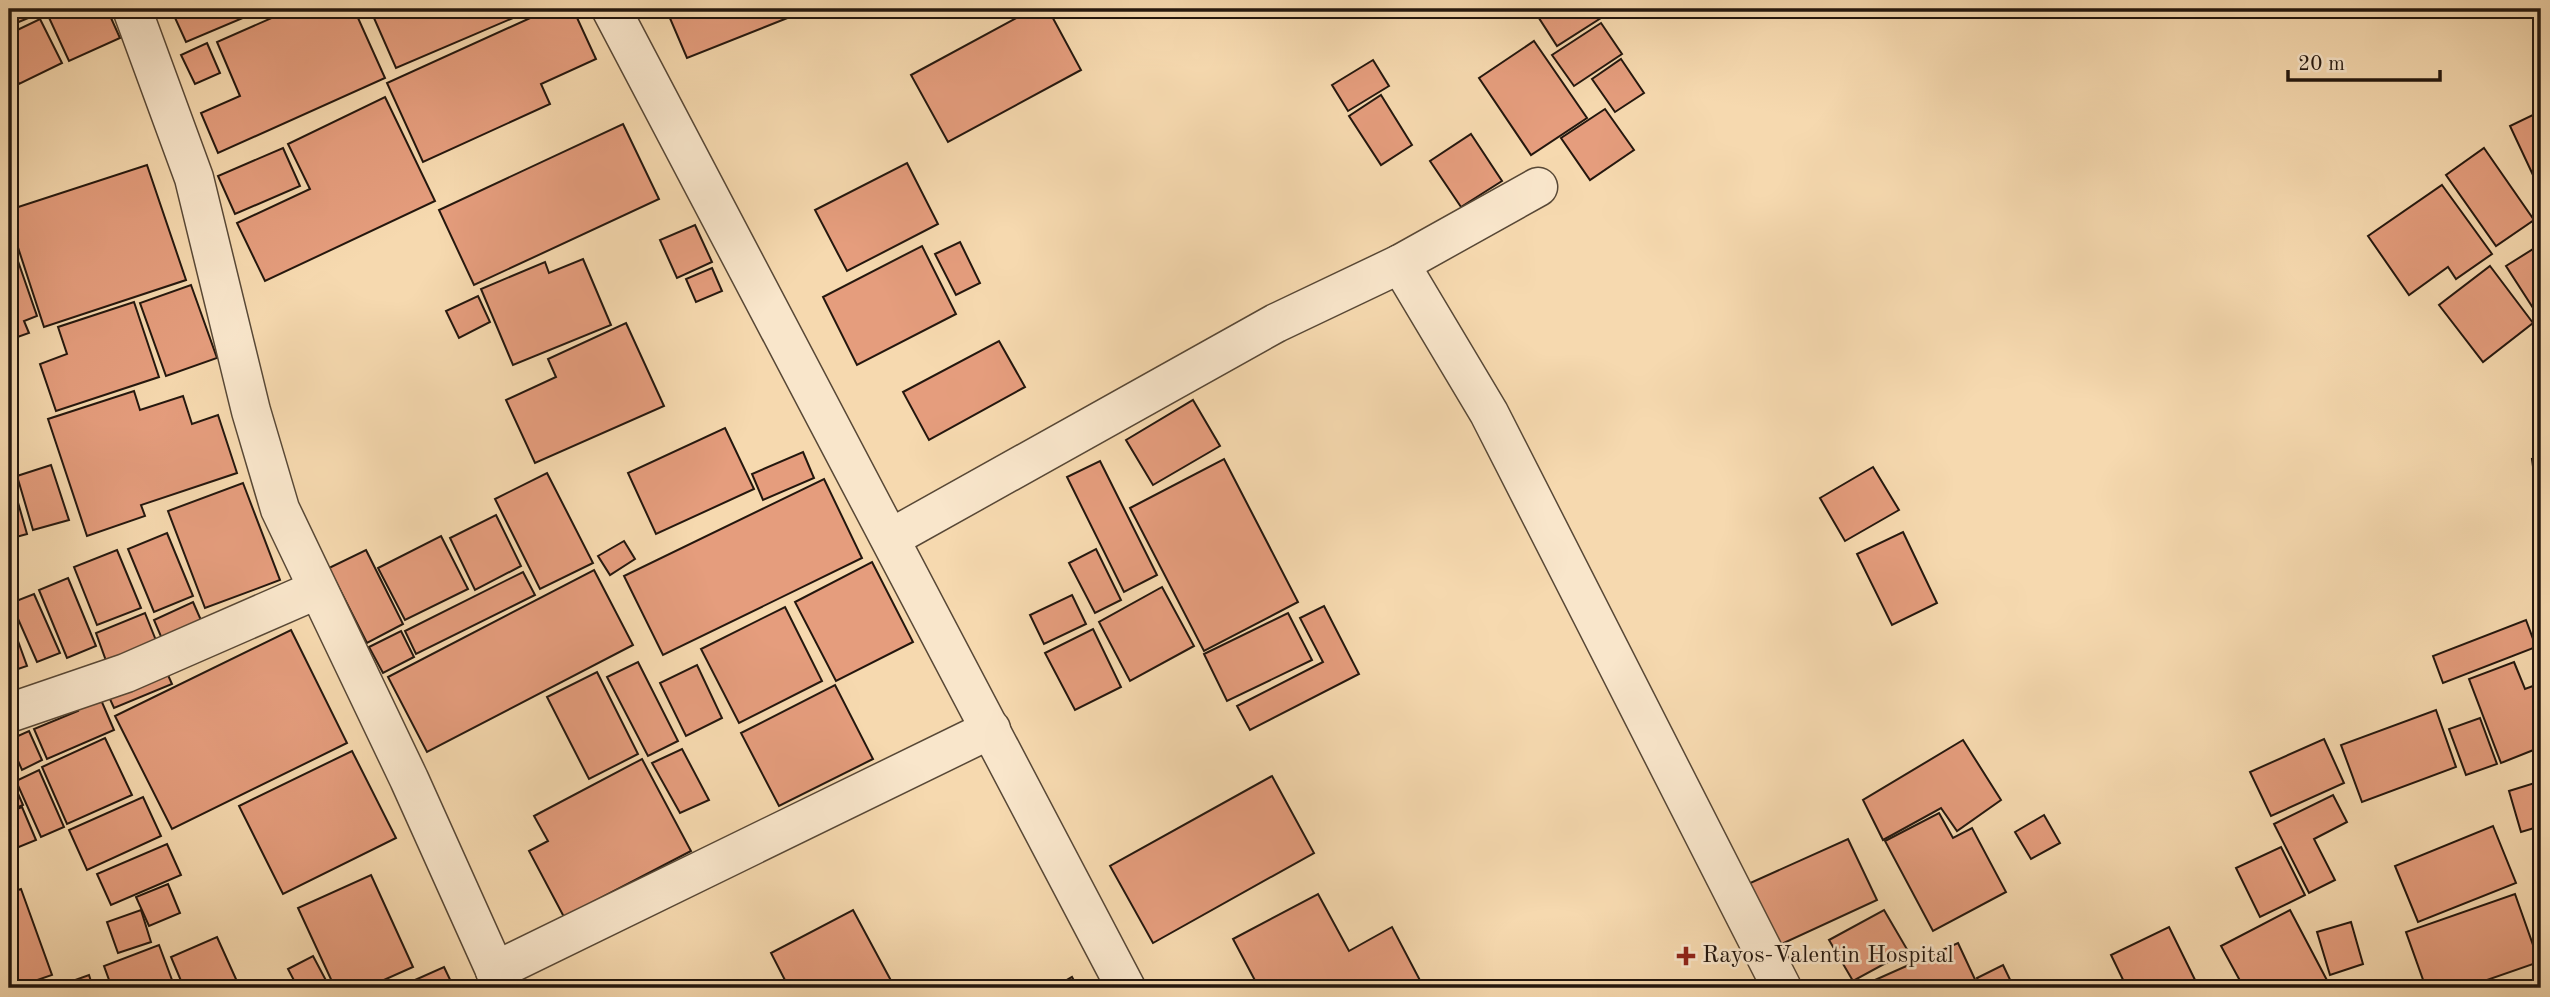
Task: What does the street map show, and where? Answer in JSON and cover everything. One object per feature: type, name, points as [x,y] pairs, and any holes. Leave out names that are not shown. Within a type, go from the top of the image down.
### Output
[{"type":"street","points":[[132,9],[194,178],[251,411],[279,509],[410,779],[499,980],[991,729]]},
{"type":"street","points":[[611,9],[1126,988]]},
{"type":"street","points":[[891,538],[1276,323],[1400,264],[1538,187]]},
{"type":"street","points":[[1400,264],[1489,413],[1782,988]]},
{"type":"street","points":[[9,713],[126,673],[316,590]]},
{"type":"building","points":[[9,9],[35,9],[38,14],[9,26]]},
{"type":"building","points":[[45,9],[107,9],[120,38],[69,61]]},
{"type":"building","points":[[171,9],[264,9],[186,42]]},
{"type":"building","points":[[292,9],[354,9],[385,78],[218,153],[201,113],[240,96],[217,42]]},
{"type":"building","points":[[370,9],[534,9],[396,68]]},
{"type":"building","points":[[550,9],[573,9],[596,59],[541,84],[550,104],[423,162],[387,83]]},
{"type":"building","points":[[666,9],[810,9],[687,58]]},
{"type":"building","points":[[1033,9],[1048,9],[1081,70],[948,142],[911,75]]},
{"type":"building","points":[[1547,9],[1595,9],[1601,18],[1557,46],[1537,15]]},
{"type":"building","points":[[40,19],[62,63],[19,84],[9,63],[9,34]]},
{"type":"building","points":[[1601,23],[1622,54],[1574,86],[1552,55]]},
{"type":"building","points":[[1534,41],[1587,118],[1531,155],[1479,78]]},
{"type":"building","points":[[207,43],[220,73],[195,84],[181,55]]},
{"type":"building","points":[[1621,59],[1644,93],[1615,112],[1592,79]]},
{"type":"building","points":[[1373,60],[1389,86],[1348,111],[1332,85]]},
{"type":"building","points":[[1381,95],[1412,145],[1381,165],[1349,116]]},
{"type":"building","points":[[385,97],[435,201],[265,281],[237,223],[310,189],[288,144]]},
{"type":"building","points":[[1605,109],[1634,150],[1590,180],[1561,138]]},
{"type":"building","points":[[2541,111],[2541,189],[2540,190],[2510,126]]},
{"type":"building","points":[[623,124],[659,199],[474,285],[439,210]]},
{"type":"building","points":[[1471,134],[1502,181],[1461,207],[1430,161]]},
{"type":"building","points":[[283,148],[300,186],[235,214],[218,176]]},
{"type":"building","points":[[2484,148],[2534,220],[2496,246],[2446,175]]},
{"type":"building","points":[[907,163],[938,224],[847,271],[815,210]]},
{"type":"building","points":[[147,165],[186,280],[44,327],[9,220],[9,210]]},
{"type":"building","points":[[2442,185],[2492,254],[2456,279],[2448,267],[2409,295],[2368,236]]},
{"type":"building","points":[[695,225],[712,262],[677,278],[660,240]]},
{"type":"building","points":[[11,241],[37,316],[24,321],[29,333],[9,340],[9,242]]},
{"type":"building","points":[[960,242],[980,283],[956,295],[935,254]]},
{"type":"building","points":[[2541,244],[2541,306],[2535,311],[2506,266]]},
{"type":"building","points":[[922,246],[956,314],[857,365],[823,297]]},
{"type":"building","points":[[583,259],[611,325],[513,365],[481,289],[545,262],[549,273]]},
{"type":"building","points":[[2490,266],[2533,323],[2483,362],[2439,305]]},
{"type":"building","points":[[712,268],[722,291],[696,302],[686,279]]},
{"type":"building","points":[[191,285],[217,358],[166,376],[140,303]]},
{"type":"building","points":[[478,296],[490,322],[459,338],[446,311]]},
{"type":"building","points":[[134,302],[159,377],[56,411],[40,364],[67,354],[58,327]]},
{"type":"building","points":[[626,323],[664,406],[535,463],[506,400],[556,377],[548,359]]},
{"type":"building","points":[[999,341],[1025,387],[929,440],[903,392]]},
{"type":"building","points":[[134,391],[140,410],[183,396],[192,424],[218,415],[237,473],[141,505],[145,516],[87,536],[48,419]]},
{"type":"building","points":[[1193,400],[1220,446],[1153,485],[1126,440]]},
{"type":"building","points":[[725,428],[754,489],[656,534],[628,473]]},
{"type":"building","points":[[803,452],[814,478],[763,500],[752,474]]},
{"type":"building","points":[[2541,458],[2541,506],[2538,506],[2532,459]]},
{"type":"building","points":[[1224,459],[1298,602],[1204,651],[1130,508]]},
{"type":"building","points":[[1100,461],[1157,575],[1124,592],[1067,477]]},
{"type":"building","points":[[51,465],[69,520],[33,530],[17,476]]},
{"type":"building","points":[[1873,467],[1899,510],[1845,541],[1820,498]]},
{"type":"building","points":[[9,471],[27,534],[9,539]]},
{"type":"building","points":[[547,473],[593,563],[540,589],[495,499]]},
{"type":"building","points":[[824,479],[862,558],[663,655],[624,576]]},
{"type":"building","points":[[243,483],[280,580],[205,608],[168,511]]},
{"type":"building","points":[[496,515],[521,566],[475,590],[450,538]]},
{"type":"building","points":[[1903,532],[1937,603],[1892,625],[1857,554]]},
{"type":"building","points":[[167,533],[193,596],[154,612],[128,549]]},
{"type":"building","points":[[441,536],[468,589],[405,620],[378,568]]},
{"type":"building","points":[[624,541],[635,559],[610,575],[598,556]]},
{"type":"building","points":[[1096,549],[1121,600],[1095,613],[1069,563]]},
{"type":"building","points":[[117,550],[141,608],[97,625],[74,567]]},
{"type":"building","points":[[366,550],[403,624],[367,643],[329,568]]},
{"type":"building","points":[[872,562],[913,642],[836,681],[795,602]]},
{"type":"building","points":[[594,570],[633,645],[427,752],[388,677]]},
{"type":"building","points":[[523,572],[535,595],[416,654],[405,631]]},
{"type":"building","points":[[68,578],[96,646],[67,658],[39,590]]},
{"type":"building","points":[[1162,587],[1194,646],[1130,681],[1099,622]]},
{"type":"building","points":[[34,594],[60,653],[37,662],[11,603]]},
{"type":"building","points":[[1072,595],[1086,624],[1044,644],[1030,615]]},
{"type":"building","points":[[193,602],[204,627],[165,646],[154,620]]},
{"type":"building","points":[[1324,606],[1359,674],[1250,730],[1237,706],[1323,662],[1300,618]]},
{"type":"building","points":[[785,607],[822,681],[739,723],[701,649]]},
{"type":"building","points":[[145,613],[159,648],[109,669],[96,633]]},
{"type":"building","points":[[1288,613],[1312,660],[1227,701],[1204,654]]},
{"type":"building","points":[[2526,620],[2536,647],[2443,683],[2433,656]]},
{"type":"building","points":[[1093,629],[1121,687],[1075,710],[1045,653]]},
{"type":"building","points":[[14,630],[27,666],[9,672],[9,632]]},
{"type":"building","points":[[291,630],[347,743],[172,829],[115,716]]},
{"type":"building","points":[[401,631],[414,657],[383,673],[369,647]]},
{"type":"building","points":[[638,662],[678,741],[648,756],[607,677]]},
{"type":"building","points":[[2514,662],[2525,689],[2541,683],[2541,747],[2501,763],[2469,679]]},
{"type":"building","points":[[163,664],[172,684],[114,708],[105,688]]},
{"type":"building","points":[[697,665],[722,718],[686,736],[660,683]]},
{"type":"building","points":[[597,672],[638,754],[589,779],[547,697]]},
{"type":"building","points":[[835,685],[873,759],[779,806],[741,733]]},
{"type":"building","points":[[98,693],[114,730],[47,759],[34,729],[78,711],[75,703]]},
{"type":"building","points":[[2436,710],[2456,767],[2362,802],[2341,745]]},
{"type":"building","points":[[2480,718],[2497,764],[2466,775],[2449,729]]},
{"type":"building","points":[[29,731],[42,760],[22,770],[9,740]]},
{"type":"building","points":[[105,738],[132,795],[67,824],[42,767]]},
{"type":"building","points":[[2324,739],[2344,783],[2271,816],[2250,772]]},
{"type":"building","points":[[1963,740],[2001,800],[1957,831],[1941,808],[1883,840],[1863,800]]},
{"type":"building","points":[[682,749],[709,800],[680,813],[652,763]]},
{"type":"building","points":[[352,751],[396,838],[283,894],[239,806]]},
{"type":"building","points":[[642,759],[691,851],[564,917],[529,851],[548,841],[534,816]]},
{"type":"building","points":[[39,770],[64,827],[41,837],[16,781]]},
{"type":"building","points":[[9,773],[23,805],[9,811]]},
{"type":"building","points":[[1272,776],[1314,853],[1153,943],[1110,866]]},
{"type":"building","points":[[2541,781],[2541,826],[2521,832],[2509,791]]},
{"type":"building","points":[[2333,795],[2347,822],[2314,839],[2335,880],[2309,893],[2274,824]]},
{"type":"building","points":[[143,797],[161,836],[87,870],[69,830]]},
{"type":"building","points":[[22,807],[36,840],[9,851],[9,812]]},
{"type":"building","points":[[1939,813],[1953,838],[1972,828],[2006,892],[1933,931],[1885,841]]},
{"type":"building","points":[[2044,815],[2060,843],[2031,859],[2015,832]]},
{"type":"building","points":[[2493,826],[2516,883],[2418,922],[2395,866]]},
{"type":"building","points":[[1848,839],[1877,900],[1777,946],[1748,884]]},
{"type":"building","points":[[167,844],[181,875],[111,905],[97,874]]},
{"type":"building","points":[[2281,847],[2305,895],[2260,917],[2236,868]]},
{"type":"building","points":[[371,875],[413,967],[366,988],[335,988],[298,908]]},
{"type":"building","points":[[168,884],[180,913],[149,926],[136,897]]},
{"type":"building","points":[[21,889],[52,975],[20,986],[9,953],[9,893]]},
{"type":"building","points":[[1318,894],[1349,951],[1392,927],[1424,988],[1259,988],[1233,939]]},
{"type":"building","points":[[2515,894],[2539,962],[2464,988],[2426,988],[2406,932]]},
{"type":"building","points":[[141,910],[151,942],[118,953],[107,922]]},
{"type":"building","points":[[853,910],[895,988],[789,988],[771,953]]},
{"type":"building","points":[[1884,910],[1908,951],[1853,981],[1829,940]]},
{"type":"building","points":[[2290,910],[2330,986],[2244,988],[2221,946]]},
{"type":"building","points":[[2351,922],[2363,964],[2330,975],[2317,932]]},
{"type":"building","points":[[2169,927],[2199,988],[2127,988],[2111,955]]},
{"type":"building","points":[[217,937],[240,988],[184,988],[171,957]]},
{"type":"building","points":[[1958,943],[1979,988],[1857,988]]},
{"type":"building","points":[[159,945],[175,988],[112,988],[104,966]]},
{"type":"building","points":[[313,956],[330,988],[298,988],[288,969]]},
{"type":"building","points":[[2003,965],[2014,988],[1982,988],[1977,978]]},
{"type":"building","points":[[444,967],[454,988],[397,988]]},
{"type":"building","points":[[89,975],[93,988],[53,988]]},
{"type":"building","points":[[1072,977],[1078,988],[1053,988]]},
{"type":"place","name":"Rayos-Valentin Hospital","points":[[1686,956]]}]
